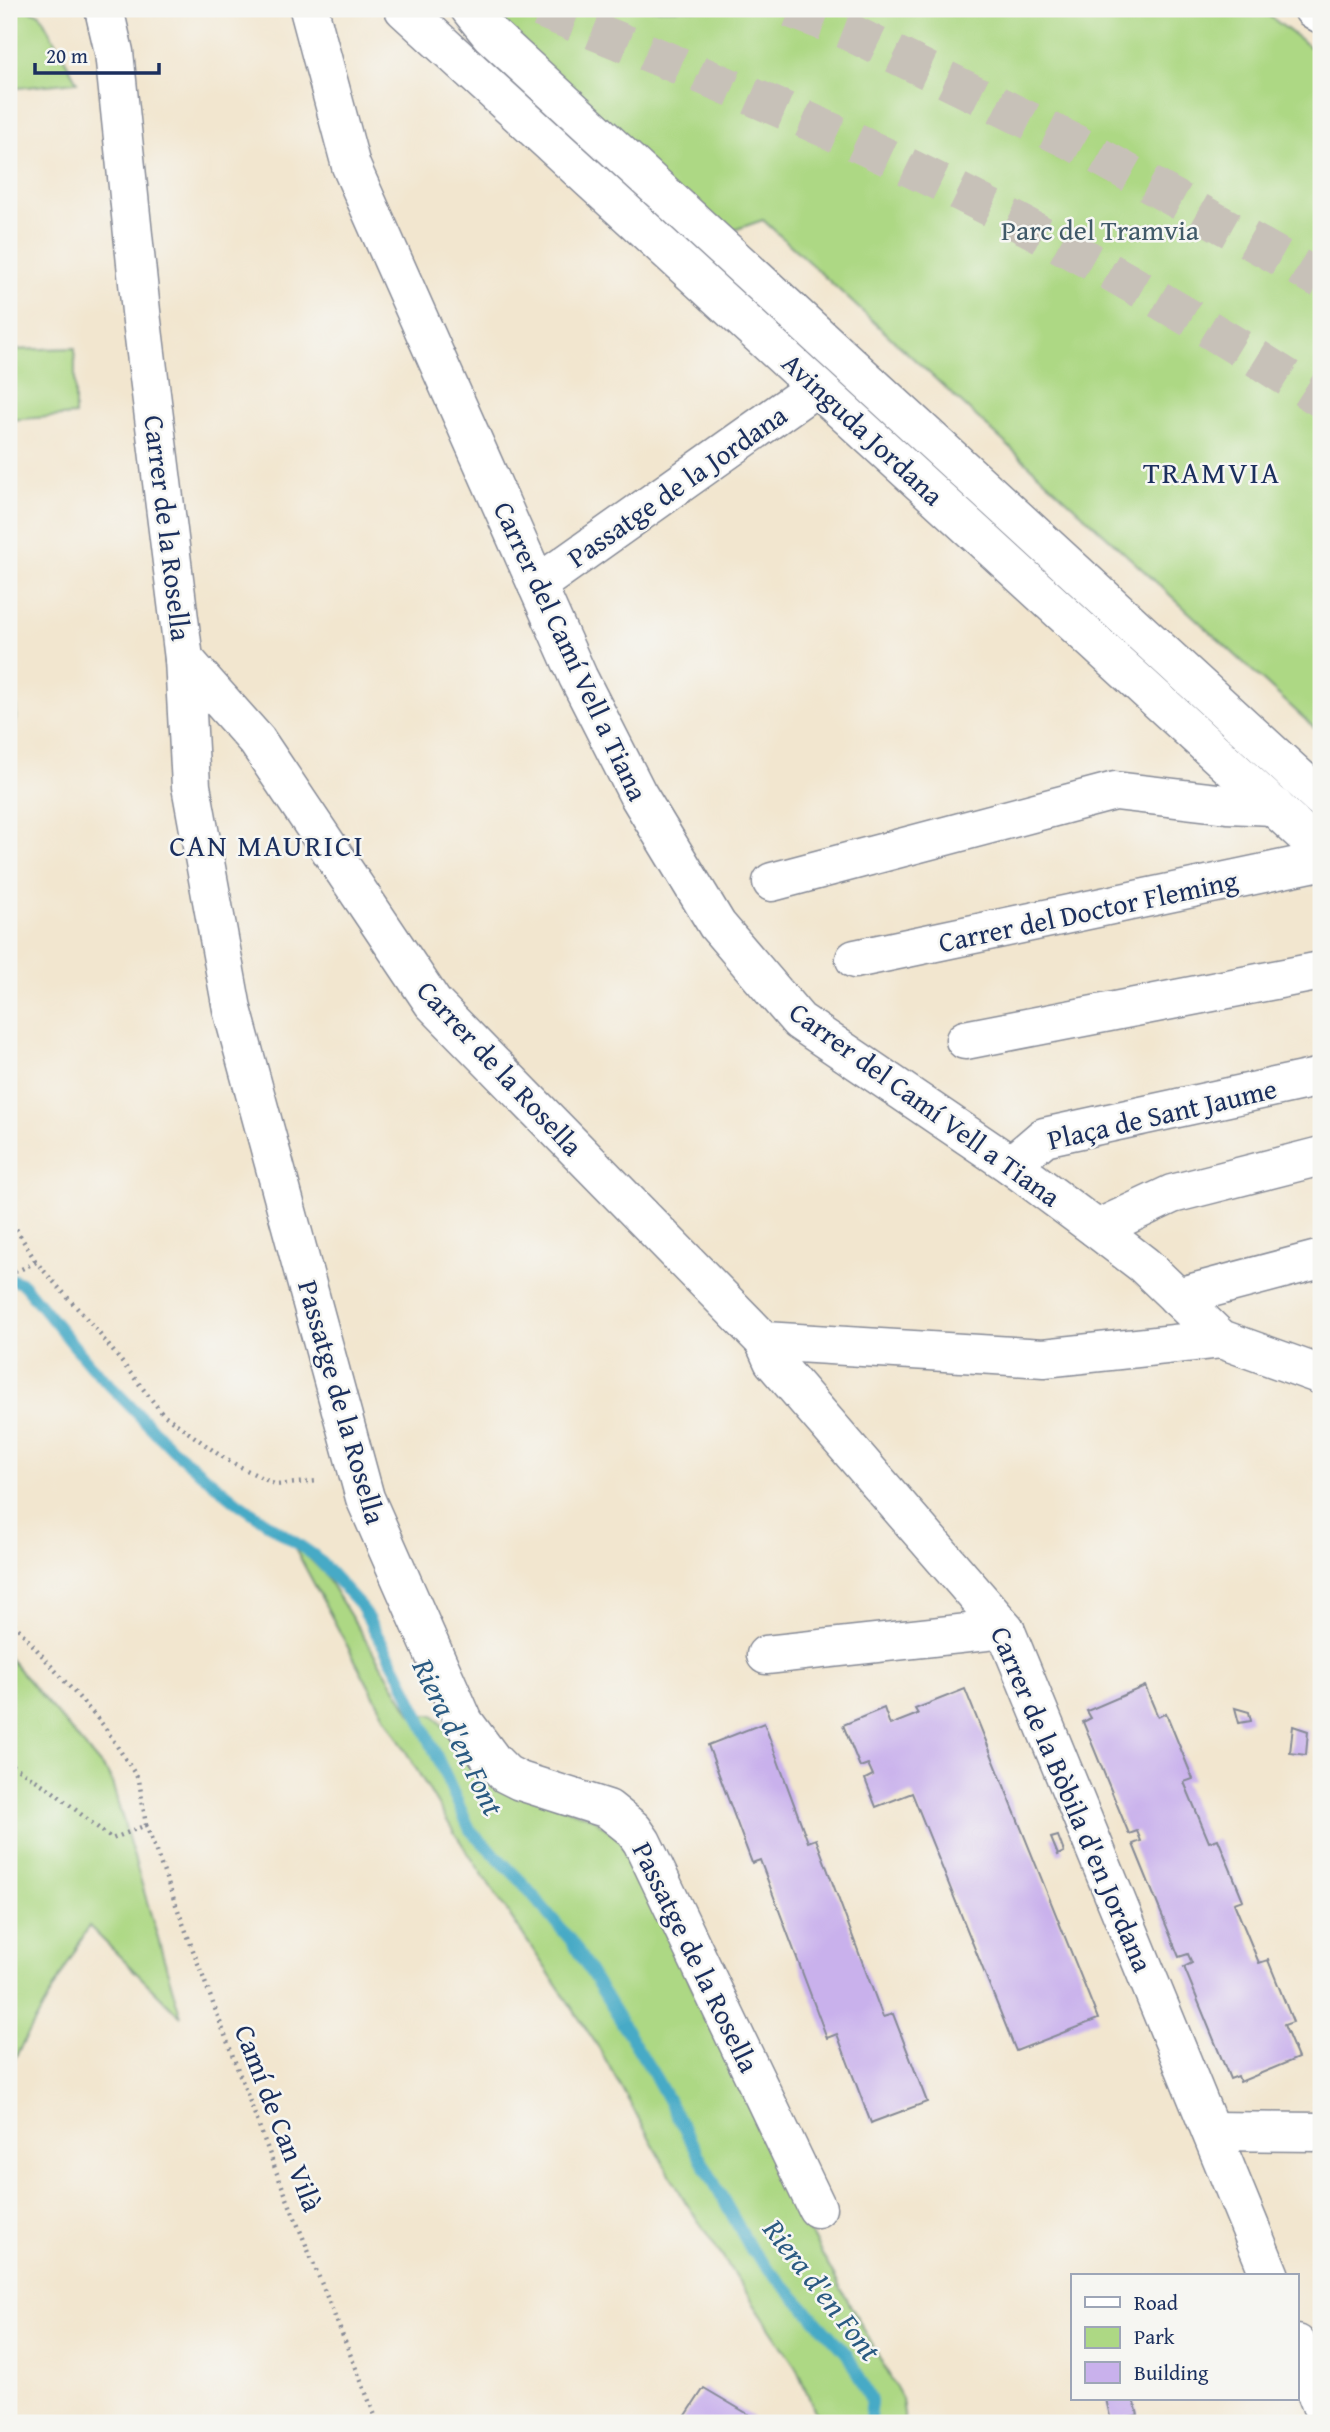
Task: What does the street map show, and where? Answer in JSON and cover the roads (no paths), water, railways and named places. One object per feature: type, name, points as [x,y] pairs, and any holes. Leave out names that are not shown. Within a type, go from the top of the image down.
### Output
[{"type":"street","name":"Carrer de la Rosella","points":[[104,9],[114,52],[142,321],[184,659],[257,741],[433,1003],[764,1341]]},
{"type":"street","name":"Carrer del Camí Vell a Tiana","points":[[309,9],[351,166],[537,586],[578,677],[637,793],[717,925],[799,1021],[1011,1165],[1097,1229],[1144,1265],[1221,1339],[1321,1375]]},
{"type":"street","name":"Avinguda Jordana","points":[[404,9],[1321,850]]},
{"type":"street","name":"Avinguda Jordana","points":[[470,9],[490,34],[1321,798]]},
{"type":"street","points":[[1312,9],[1321,14]]},
{"type":"street","name":"Passatge de la Jordana","points":[[537,586],[816,387]]},
{"type":"street","name":"Passatge de la Rosella","points":[[184,659],[191,786],[232,1009],[365,1498],[464,1722],[493,1761],[506,1774],[520,1781],[608,1809],[633,1829],[642,1842],[817,2208]]},
{"type":"street","points":[[772,882],[1115,791],[1227,804],[1274,806]]},
{"type":"street","name":"Carrer del Doctor Fleming","points":[[855,958],[1321,861]]},
{"type":"street","points":[[965,1040],[1321,971]]},
{"type":"street","name":"Plaça de Sant Jaume","points":[[1011,1165],[1044,1137],[1321,1077]]},
{"type":"street","points":[[1097,1229],[1172,1194],[1321,1156]]},
{"type":"street","points":[[1177,1297],[1321,1259]]},
{"type":"street","points":[[764,1341],[1044,1358],[1221,1339]]},
{"type":"street","name":"Carrer de la Bòbila d'en Jordana","points":[[764,1341],[773,1361],[1005,1629],[1268,2274]]},
{"type":"street","points":[[766,1655],[1005,1629]]},
{"type":"street","points":[[1211,2131],[1321,2132]]},
{"type":"street","points":[[1298,2347],[1321,2405]]},
{"type":"waterway","name":"Riera d'en Font","points":[[9,1278],[23,1284],[90,1365],[173,1450],[238,1503],[315,1556],[361,1606],[402,1679],[470,1830],[520,1880],[572,1942],[656,2078],[752,2251],[847,2354],[871,2400],[871,2423]]},
{"type":"tunnel","points":[[540,9],[791,113],[939,182],[1133,285],[1321,399]]},
{"type":"tunnel","points":[[790,9],[845,30],[1077,144],[1321,280]]},
{"type":"district","name":"TRAMVIA","points":[[1212,473]]},
{"type":"district","name":"CAN MAURICI","points":[[267,846]]},
{"type":"park label","name":"Parc del Tramvia","points":[[1100,230]]}]
